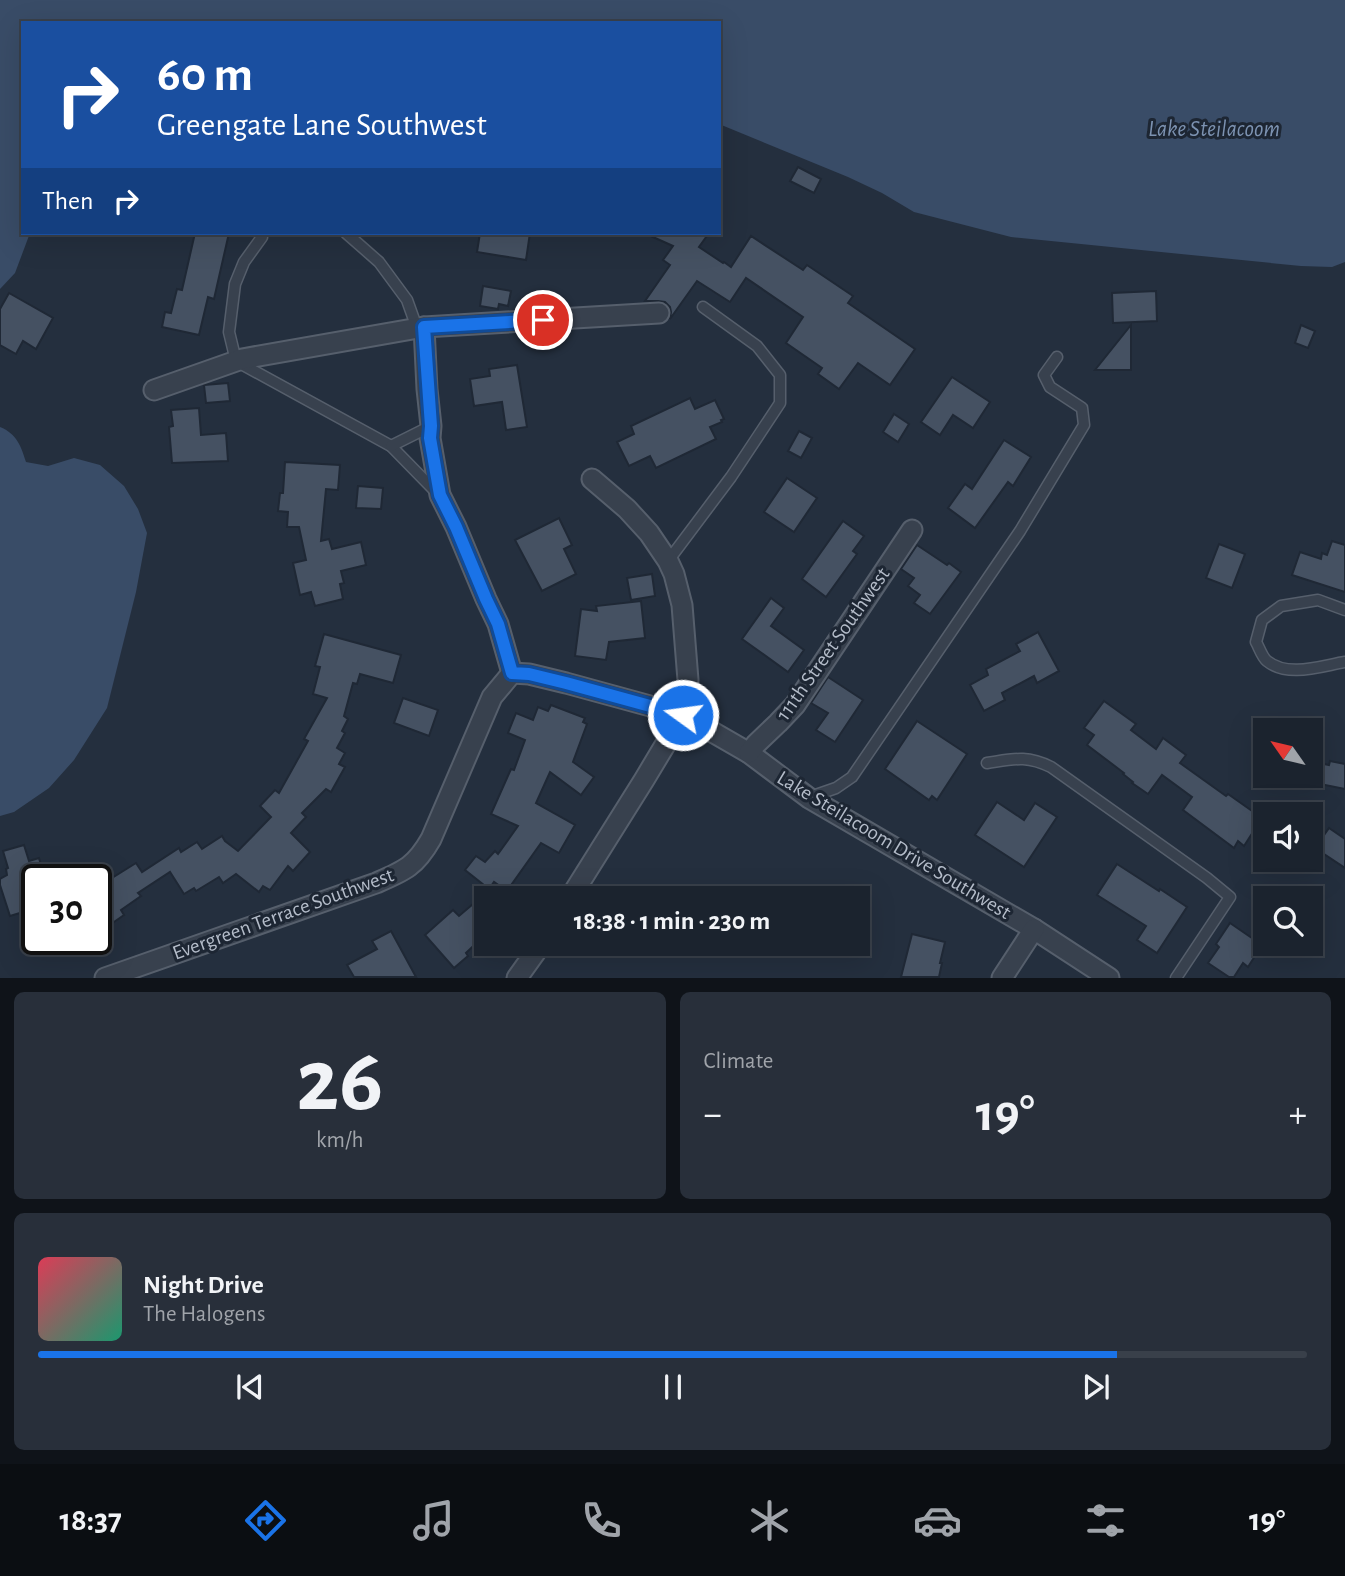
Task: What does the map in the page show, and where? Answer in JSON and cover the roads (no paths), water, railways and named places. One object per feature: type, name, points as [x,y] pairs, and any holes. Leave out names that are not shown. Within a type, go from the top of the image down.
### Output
[{"type":"street","points":[[154,390],[236,361],[421,327],[659,313]]},
{"type":"street","points":[[421,327],[430,438],[440,495],[498,624],[512,673]]},
{"type":"street","points":[[578,886],[683,715],[688,680],[682,605],[668,561],[649,533],[627,509],[592,480]]},
{"type":"street","name":"111th Street Southwest","points":[[749,753],[795,705],[912,530]]},
{"type":"street","name":"Lake Steilacoom Drive Southwest","points":[[512,673],[529,674],[566,683],[683,715],[749,753],[809,798],[1034,929],[1109,978]]},
{"type":"street","name":"Evergreen Terrace Southwest","points":[[105,978],[376,883],[412,865],[431,839],[492,697],[512,673]]},
{"type":"street","points":[[1002,978],[1034,929]]},
{"type":"street","points":[[517,978],[533,956]]},
{"type":"lane","points":[[348,235],[379,262],[407,300],[421,327]]},
{"type":"lane","points":[[262,237],[244,262],[235,284],[229,332],[236,361],[391,446],[440,495]]},
{"type":"lane","points":[[668,561],[731,477],[780,403],[780,375],[757,346],[703,307]]},
{"type":"lane","points":[[809,798],[836,788],[852,777],[1020,531],[1083,425],[1082,408],[1050,387],[1044,375],[1058,357]]},
{"type":"lane","points":[[391,446],[431,426]]},
{"type":"lane","points":[[1345,610],[1318,600],[1281,606],[1262,620],[1256,642],[1266,660],[1281,668],[1294,670],[1345,662]]},
{"type":"lane","points":[[988,763],[1024,758],[1051,767],[1208,878],[1230,897],[1176,978]]},
{"type":"water","name":"Lake Steilacoom","points":[[0,0],[1345,0],[1345,262],[1332,267],[1011,237],[914,212],[848,177],[721,125],[721,21],[21,21],[21,235],[29,235],[15,273],[0,289]]},
{"type":"water","points":[[0,427],[18,441],[26,462],[48,466],[74,458],[100,465],[124,486],[138,509],[147,533],[136,592],[107,708],[74,760],[49,788],[14,812],[0,816]]}]
